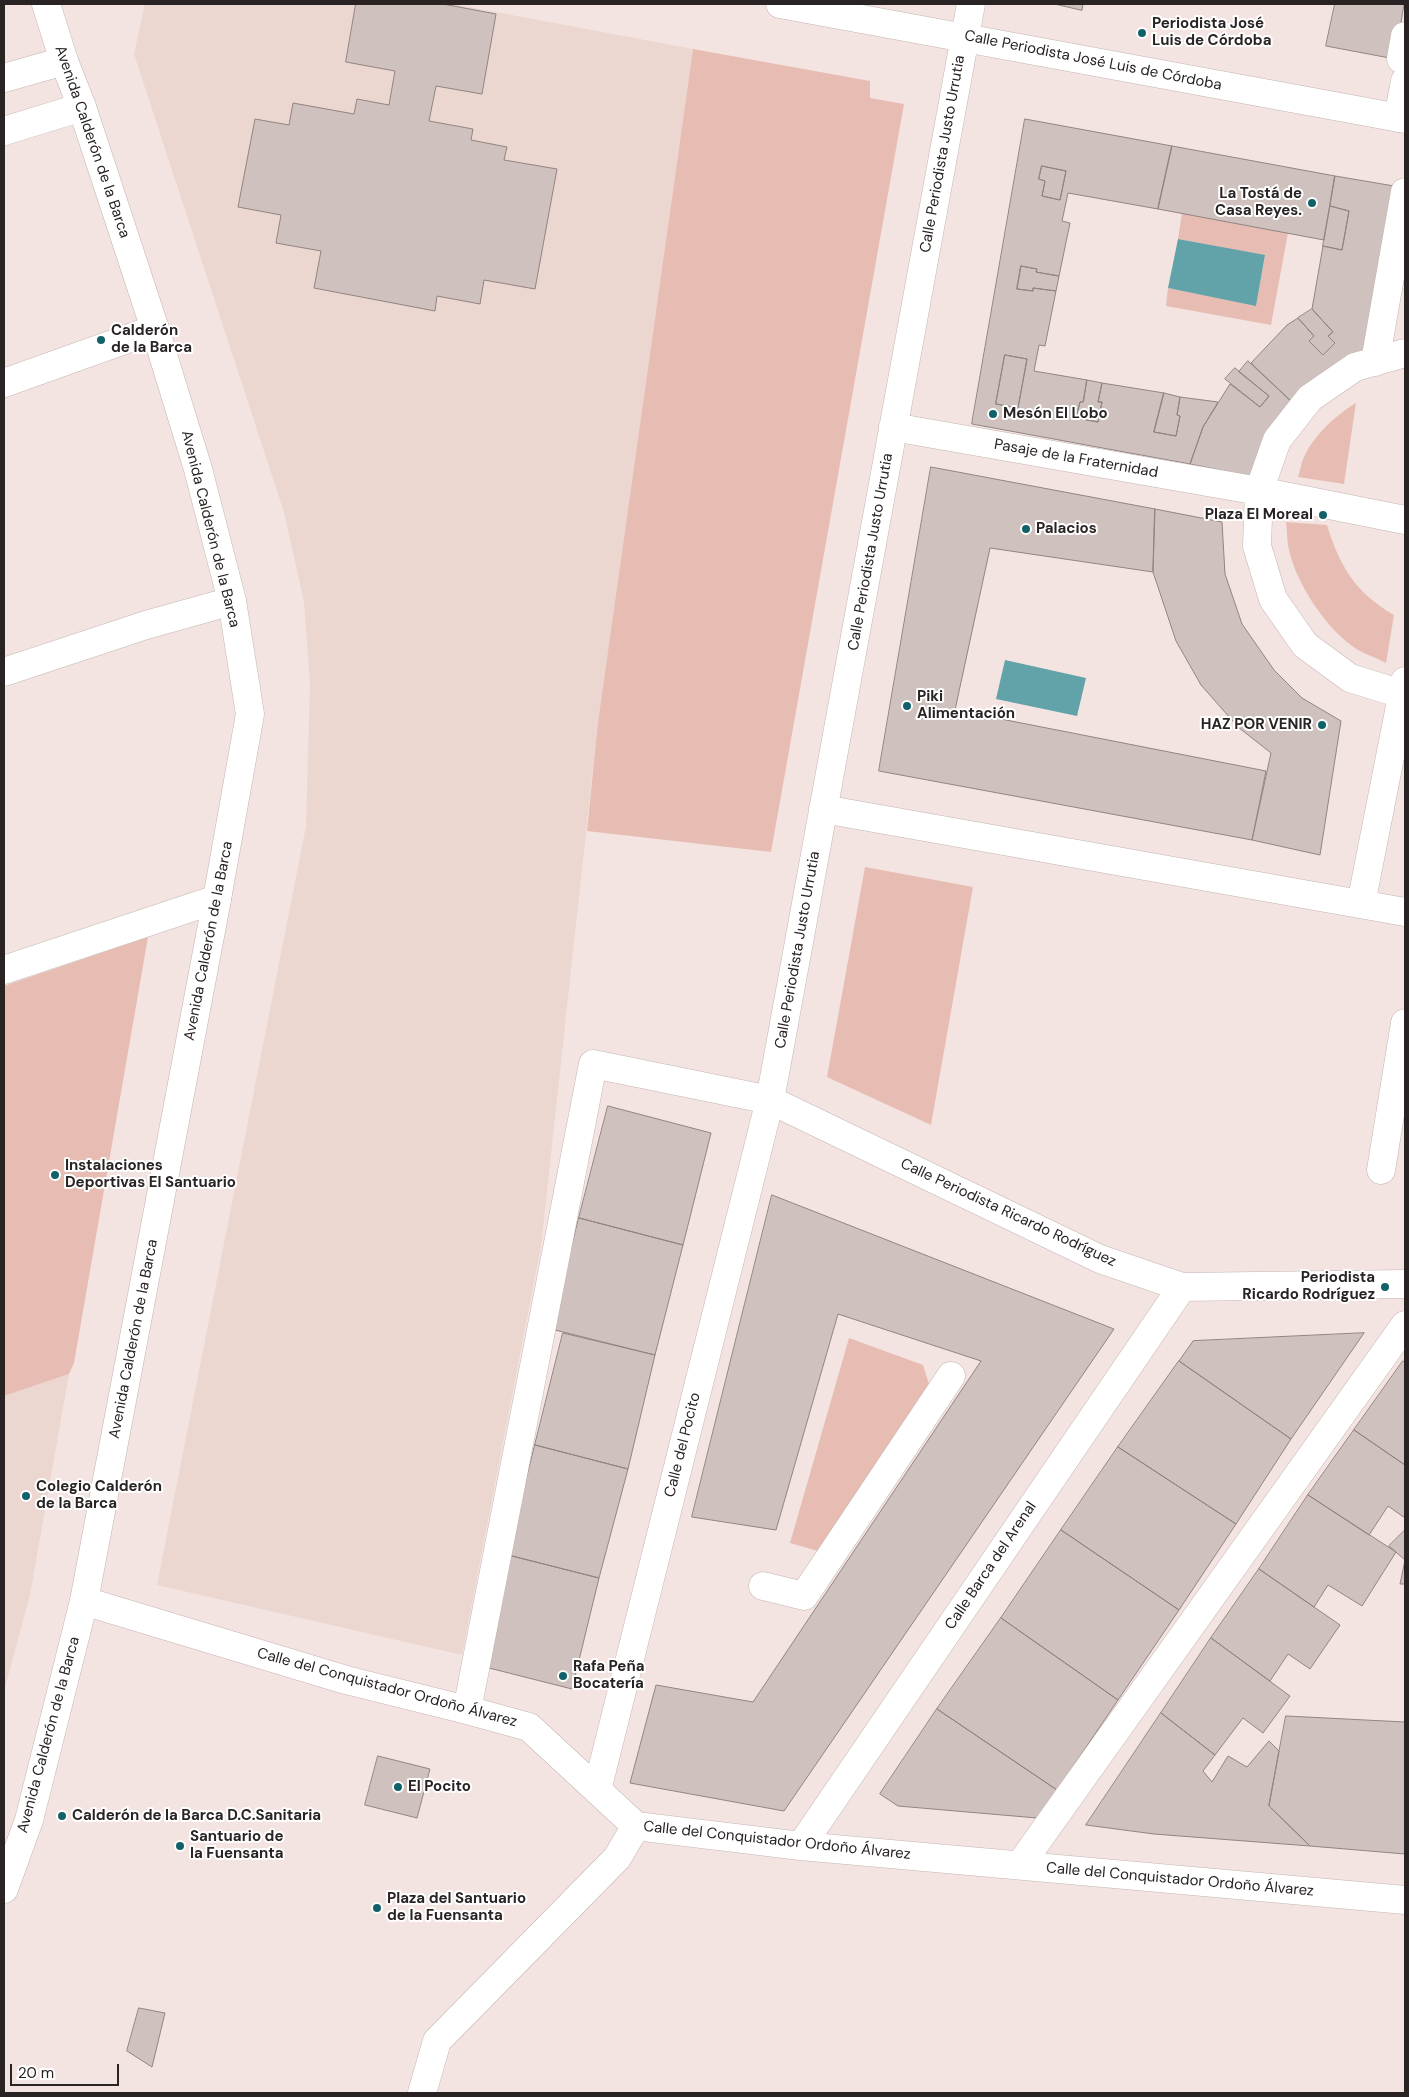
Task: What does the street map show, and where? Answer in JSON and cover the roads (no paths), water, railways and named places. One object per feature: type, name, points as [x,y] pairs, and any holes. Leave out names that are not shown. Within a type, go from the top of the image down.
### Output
[{"type":"street","name":"Avenida Calderón de la Barca","points":[[4,1889],[29,1820],[84,1601],[218,899],[250,714],[232,601],[198,469],[155,329],[46,4]]},
{"type":"street","name":"Calle Periodista José Luis de Córdoba","points":[[780,4],[1402,118]]},
{"type":"street","name":"Calle Periodista Justo Urrutia","points":[[770,1100],[971,4]]},
{"type":"street","points":[[1405,36],[1401,59],[1405,60]]},
{"type":"street","points":[[4,78],[64,61]]},
{"type":"street","points":[[1402,118],[1405,81]]},
{"type":"street","points":[[4,131],[82,107]]},
{"type":"street","points":[[1375,362],[1405,192]]},
{"type":"street","points":[[4,383],[155,329]]},
{"type":"street","points":[[1361,904],[1404,691],[1350,678],[1305,645],[1273,599],[1257,546],[1259,491],[1277,440],[1310,398],[1355,367],[1405,353]]},
{"type":"street","name":"Pasaje de la Fraternidad","points":[[894,427],[1259,491]]},
{"type":"street","points":[[1259,491],[1405,520]]},
{"type":"street","points":[[4,672],[146,625],[232,601]]},
{"type":"street","points":[[823,809],[1405,912]]},
{"type":"street","points":[[4,970],[218,899]]},
{"type":"street","points":[[1381,1170],[1405,1023]]},
{"type":"street","name":"Calle Periodista Ricardo Rodríguez","points":[[467,1710],[593,1064],[770,1100],[1100,1259],[1182,1287],[1405,1284]]},
{"type":"street","name":"Calle del Pocito","points":[[597,1790],[770,1100]]},
{"type":"street","name":"Calle Barca del Arenal","points":[[800,1846],[1182,1287]]},
{"type":"street","points":[[1020,1866],[1405,1325]]},
{"type":"street","points":[[763,1586],[804,1596],[950,1376]]},
{"type":"street","name":"Calle del Conquistador Ordoño Álvarez","points":[[84,1601],[346,1680],[528,1727],[636,1826],[800,1846],[1405,1900]]},
{"type":"street","points":[[422,2093],[437,2041],[617,1858],[636,1826]]},
{"type":"water","points":[[1178,239],[1265,255],[1256,306],[1168,288]]},
{"type":"water","points":[[1005,660],[1086,678],[1077,716],[996,699]]},
{"type":"place","name":"Periodista José Luis de Córdoba","points":[[1142,33]]},
{"type":"place","name":"La Tostá de Casa Reyes.","points":[[1312,203]]},
{"type":"place","name":"Calderón de la Barca","points":[[101,340]]},
{"type":"place","name":"Mesón El Lobo","points":[[993,414]]},
{"type":"place","name":"Plaza El Moreal","points":[[1323,515]]},
{"type":"place","name":"Palacios","points":[[1026,529]]},
{"type":"place","name":"Piki Alimentación","points":[[907,706]]},
{"type":"place","name":"HAZ POR VENIR","points":[[1322,725]]},
{"type":"place","name":"Instalaciones Deportivas El Santuario","points":[[55,1175]]},
{"type":"place","name":"Periodista Ricardo Rodríguez","points":[[1385,1287]]},
{"type":"place","name":"Colegio Calderón de la Barca","points":[[26,1496]]},
{"type":"place","name":"Rafa Peña Bocatería","points":[[563,1676]]},
{"type":"place","name":"El Pocito","points":[[398,1787]]},
{"type":"place","name":"Calderón de la Barca D.C.Sanitaria","points":[[62,1816]]},
{"type":"place","name":"Santuario de la Fuensanta","points":[[180,1846]]},
{"type":"place","name":"Plaza del Santuario de la Fuensanta","points":[[377,1908]]}]
